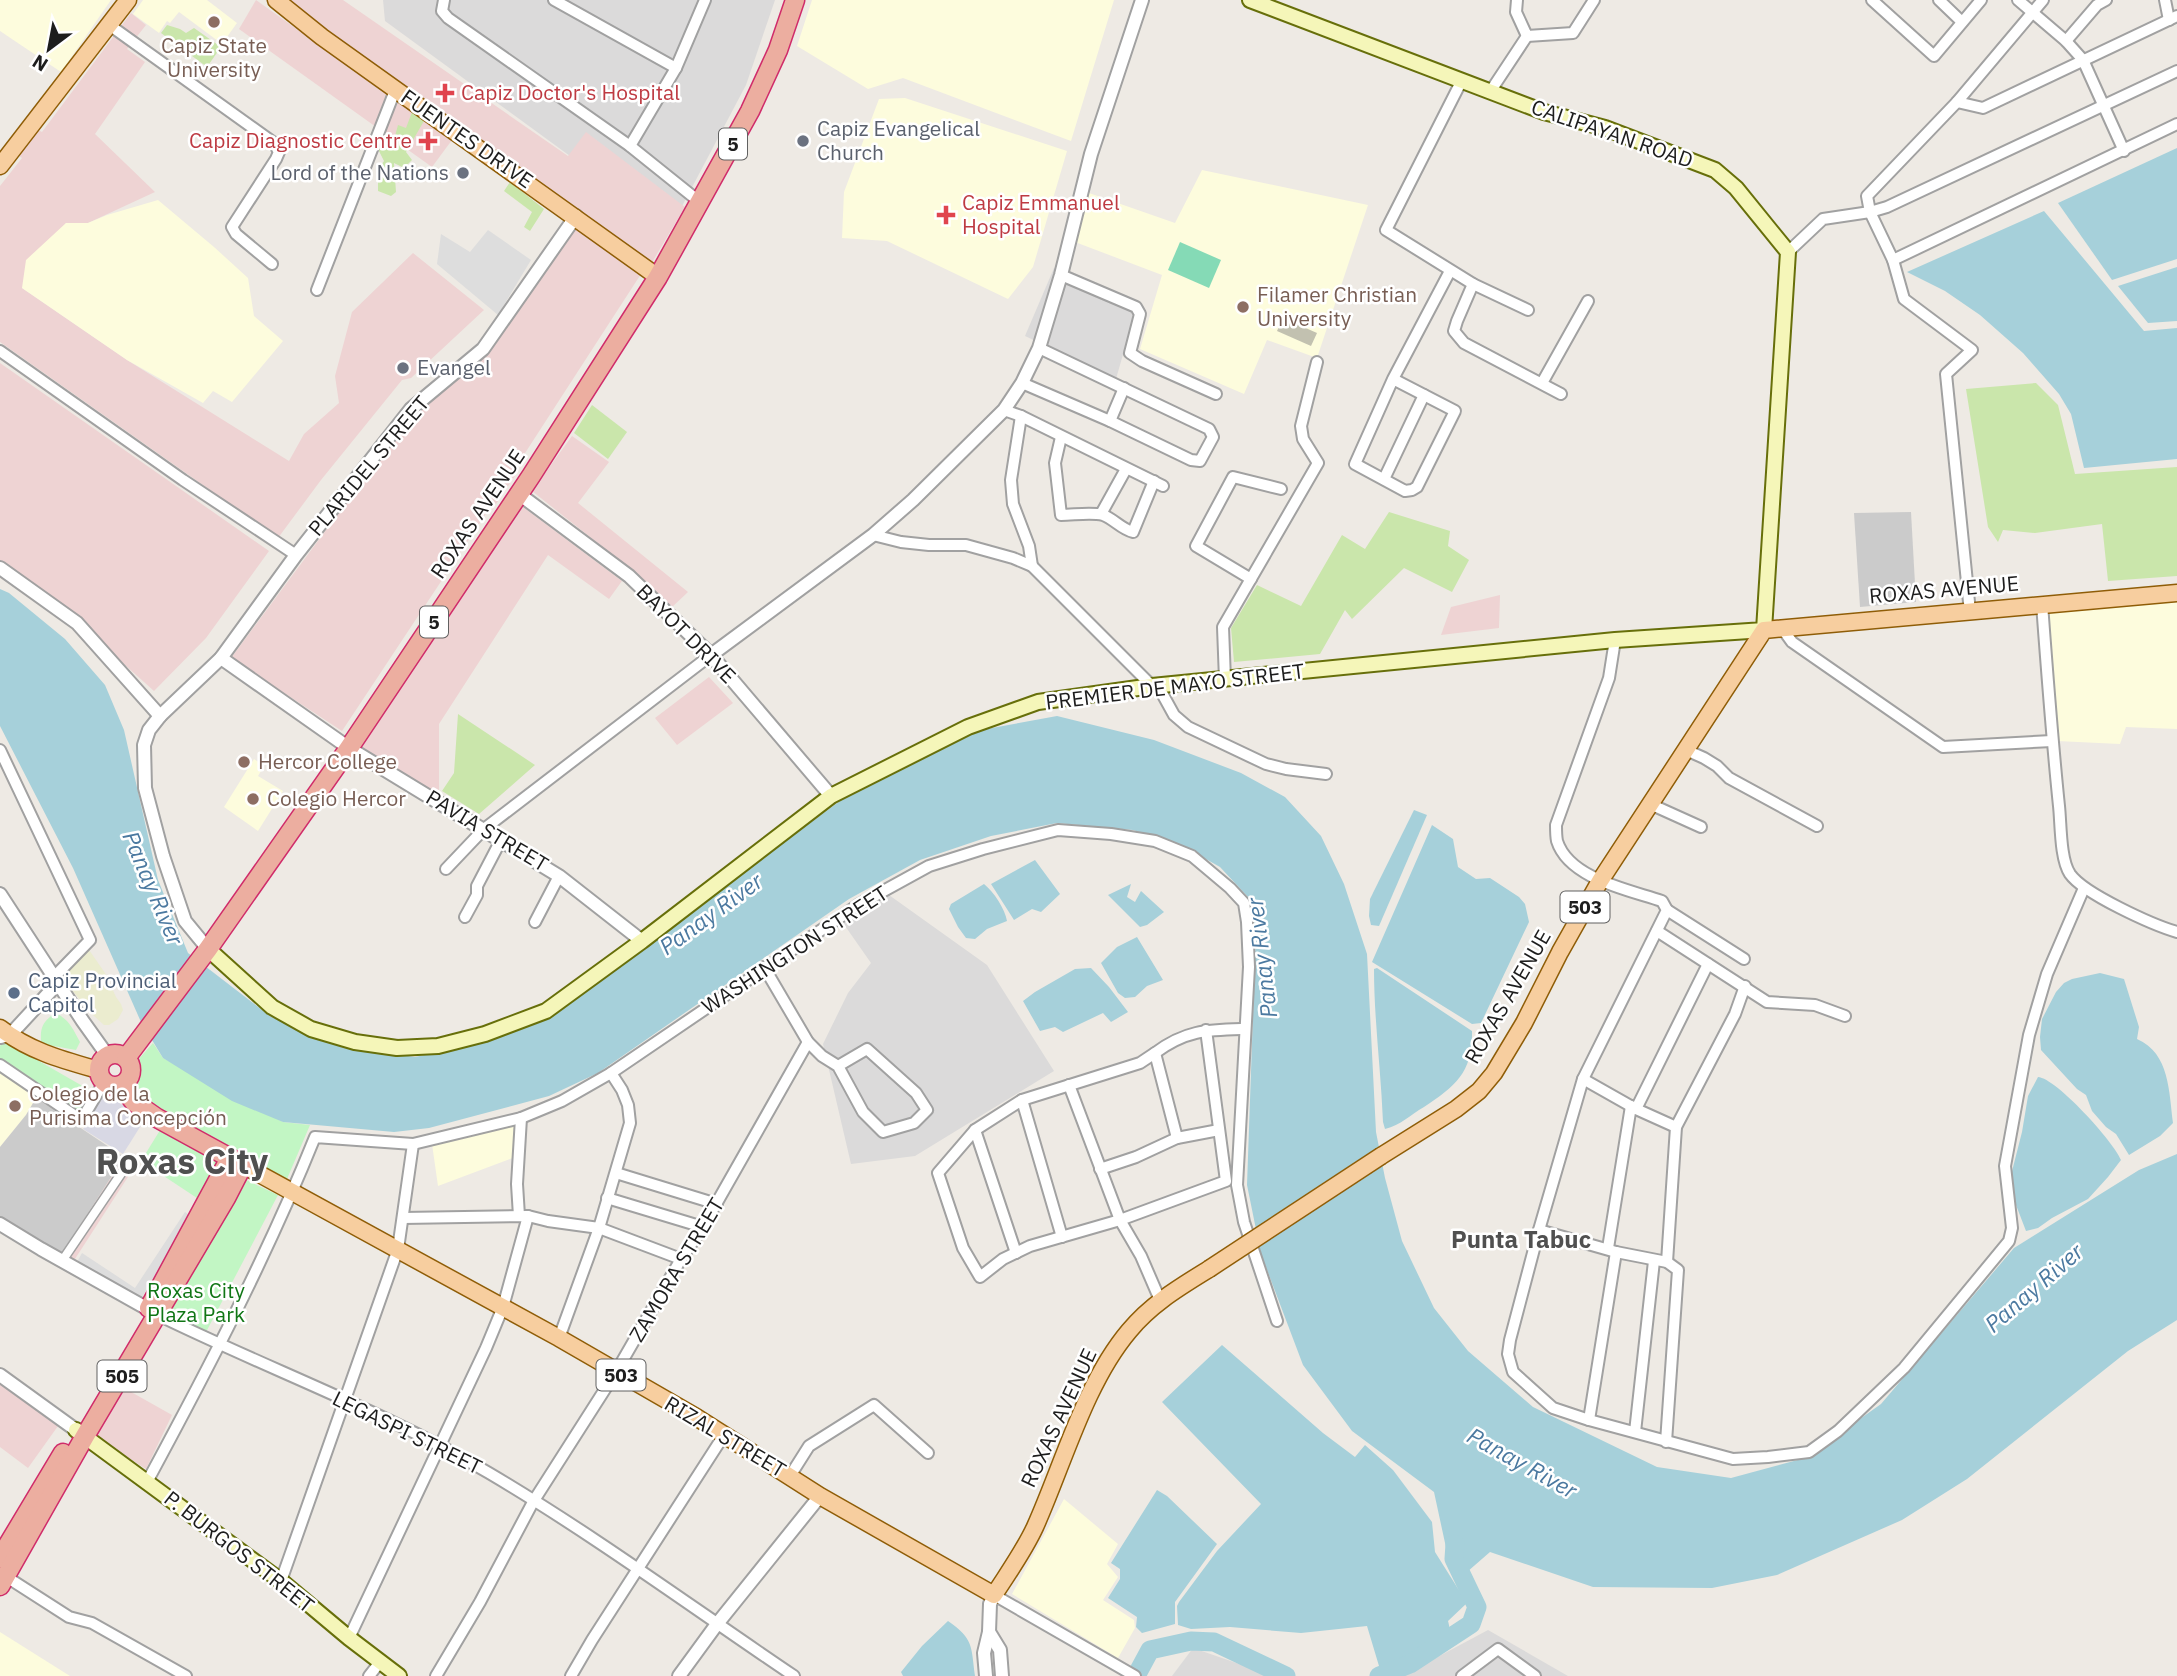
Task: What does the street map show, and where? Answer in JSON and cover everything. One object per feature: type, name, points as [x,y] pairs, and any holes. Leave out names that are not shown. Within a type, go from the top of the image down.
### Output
[{"type":"highway","name":"ROXAS AVENUE","points":[[126,1058],[203,955],[349,748],[519,494],[658,276],[750,111],[778,50],[789,2]]},
{"type":"highway","points":[[117,1054],[126,1058],[130,1073],[125,1082],[108,1073],[117,1054]]},
{"type":"highway","points":[[108,1073],[134,1102],[157,1118],[237,1161]]},
{"type":"highway","name":"505","points":[[2,1578],[81,1433],[153,1312],[237,1161]]},
{"type":"highway","name":"505","points":[[0,1558],[81,1433]]},
{"type":"main road","points":[[0,166],[128,0]]},
{"type":"main road","name":"FUENTES DRIVE","points":[[276,0],[322,37],[658,276]]},
{"type":"main road","name":"CALIPAYAN ROAD","points":[[1250,0],[1544,113],[1605,128],[1715,170],[1736,188],[1788,252]]},
{"type":"main road","points":[[1764,630],[1788,252]]},
{"type":"main road","name":"ROXAS AVENUE","points":[[994,1595],[1034,1529],[1089,1397],[1107,1363],[1129,1331],[1160,1300],[1456,1109],[1479,1091],[1494,1073],[1600,881],[1764,630],[2177,593]]},
{"type":"main road","name":"PREMIER DE MAYO STREET","points":[[203,955],[272,1007],[311,1029],[355,1042],[397,1048],[438,1046],[485,1034],[546,1011],[831,796],[968,727],[1038,702],[1155,686],[1615,640],[1764,630]]},
{"type":"main road","points":[[3,1033],[48,1056],[108,1073]]},
{"type":"main road","name":"RIZAL STREET","points":[[237,1161],[559,1338],[696,1417],[820,1496],[994,1595]]},
{"type":"main road","name":"P. BURGOS STREET","points":[[81,1433],[281,1581],[399,1676]]},
{"type":"street","points":[[444,0],[442,11],[448,18],[630,146],[701,203]]},
{"type":"street","points":[[554,0],[676,68]]},
{"type":"street","points":[[630,146],[676,68],[705,0]]},
{"type":"street","points":[[446,869],[484,829],[873,535],[913,500],[1004,410],[1022,383],[1039,348],[1061,275],[1091,154],[1142,0]]},
{"type":"street","points":[[1517,0],[1516,12],[1527,36]]},
{"type":"street","points":[[1527,36],[1573,33],[1594,0]]},
{"type":"street","points":[[1872,0],[1934,56],[1981,0]]},
{"type":"street","points":[[1939,0],[1962,22]]},
{"type":"street","points":[[2018,0],[2066,41],[2083,60],[2124,151]]},
{"type":"street","points":[[1970,612],[1946,374],[1972,350],[1904,299],[1893,260],[1870,212],[1867,196],[1956,102],[2043,0]]},
{"type":"street","points":[[2066,41],[2097,5],[2106,0]]},
{"type":"street","points":[[1956,102],[1983,108],[2173,18],[2165,0]]},
{"type":"street","points":[[108,24],[274,143],[279,152],[276,159],[232,227],[272,264]]},
{"type":"street","points":[[1490,92],[1527,36]]},
{"type":"street","points":[[1788,252],[1823,219],[1887,207],[2177,71]]},
{"type":"street","points":[[1461,82],[1386,230],[1473,284],[1528,310]]},
{"type":"street","points":[[317,290],[396,88]]},
{"type":"street","points":[[1893,260],[2177,124]]},
{"type":"street","name":"PLARIDEL STREET","points":[[203,955],[185,921],[163,856],[145,788],[144,745],[149,730],[160,716],[221,658],[296,555],[411,409],[483,349],[576,216]]},
{"type":"street","points":[[1393,379],[1455,411],[1417,487],[1405,491],[1355,464],[1393,379],[1450,271]]},
{"type":"street","points":[[1061,275],[1136,307],[1140,314],[1130,353],[1216,394]]},
{"type":"street","points":[[1473,284],[1454,331],[1464,343],[1561,394]]},
{"type":"street","points":[[1542,383],[1588,301]]},
{"type":"street","points":[[1022,383],[1191,460],[1200,461],[1213,437],[1209,429],[1039,348]]},
{"type":"street","points":[[0,351],[183,480],[296,555]]},
{"type":"street","points":[[1225,680],[1223,627],[1318,463],[1303,439],[1301,426],[1317,362]]},
{"type":"street","points":[[1110,421],[1124,388]]},
{"type":"street","points":[[1384,479],[1424,395]]},
{"type":"street","points":[[1004,410],[1021,416],[1159,484],[1133,532],[1124,530],[1101,514],[1062,516],[1055,463],[1061,437]]},
{"type":"street","points":[[1021,416],[1011,480],[1013,505],[1029,546],[1032,566]]},
{"type":"street","points":[[1101,514],[1126,469]]},
{"type":"street","points":[[1251,579],[1196,546],[1233,477],[1281,489]]},
{"type":"street","name":"BAYOT DRIVE","points":[[519,494],[629,576],[711,655],[831,796]]},
{"type":"street","points":[[873,535],[901,542],[965,545],[1032,566],[1155,686],[1174,715],[1188,727],[1266,764],[1326,774]]},
{"type":"street","points":[[0,568],[77,623],[160,716]]},
{"type":"street","points":[[2042,604],[2052,741],[2066,862],[2070,874],[2084,888],[2158,927],[2177,932]]},
{"type":"street","points":[[1782,627],[1791,642],[1943,747],[2052,741]]},
{"type":"street","points":[[1615,640],[1609,678],[1556,825],[1557,840],[1564,855],[1578,867],[1600,881],[1662,901],[1667,910],[1744,959]]},
{"type":"street","name":"PAVIA STREET","points":[[221,658],[349,748],[559,876],[642,941]]},
{"type":"street","points":[[0,750],[90,940],[56,980],[3,1033]]},
{"type":"street","points":[[1686,750],[1717,766],[1729,778],[1817,827]]},
{"type":"street","points":[[1650,804],[1701,827]]},
{"type":"street","name":"WASHINGTON STREET","points":[[293,1192],[315,1138],[413,1143],[521,1118],[562,1101],[611,1073],[858,905],[929,866],[1058,830],[1111,834],[1155,841],[1192,856],[1244,903],[1249,967],[1237,1185],[1244,1222],[1277,1321]]},
{"type":"street","points":[[466,916],[477,895],[477,886],[501,840]]},
{"type":"street","points":[[535,922],[559,876]]},
{"type":"street","points":[[1667,910],[1583,1079],[1539,1230],[1508,1354],[1513,1371],[1553,1408],[1733,1459],[1809,1452],[1838,1431],[1904,1368],[2009,1241],[2012,1228],[2005,1166],[2029,1035],[2047,974],[2084,888]]},
{"type":"street","points":[[0,894],[56,980],[108,1073],[82,1119],[0,1065]]},
{"type":"street","points":[[1657,931],[1766,1002],[1815,1005],[1845,1016]]},
{"type":"street","points":[[1589,1420],[1634,1108],[1708,964]]},
{"type":"street","points":[[764,967],[808,1042],[822,1056],[838,1066],[863,1112],[883,1132],[914,1123],[927,1110],[916,1093],[867,1049],[838,1066]]},
{"type":"street","points":[[1667,1262],[1676,1128],[1735,1014],[1745,986]]},
{"type":"street","points":[[1206,1030],[1226,1181],[1120,1220],[1016,1253],[1003,1259],[980,1277],[963,1248],[938,1173],[975,1130],[1022,1100],[1140,1063],[1171,1041],[1206,1030],[1244,1029]]},
{"type":"street","name":"ZAMORA STREET","points":[[436,1676],[480,1602],[533,1502],[616,1372],[681,1259],[717,1204],[808,1042]]},
{"type":"street","points":[[1155,1053],[1177,1138]]},
{"type":"street","points":[[559,1338],[598,1228],[630,1123],[628,1105],[611,1073]]},
{"type":"street","points":[[1583,1079],[1676,1128]]},
{"type":"street","points":[[1069,1085],[1120,1220],[1141,1256],[1160,1300]]},
{"type":"street","points":[[1022,1100],[1062,1237]]},
{"type":"street","points":[[349,1638],[503,1307],[524,1216],[517,1184],[521,1118]]},
{"type":"street","points":[[975,1130],[1016,1253]]},
{"type":"street","points":[[1100,1168],[1136,1157],[1177,1138],[1219,1130]]},
{"type":"street","points":[[281,1581],[398,1249],[413,1143]]},
{"type":"street","points":[[62,1261],[131,1160]]},
{"type":"street","points":[[616,1173],[717,1204]]},
{"type":"street","points":[[147,1482],[220,1345],[293,1192]]},
{"type":"street","points":[[607,1198],[703,1227]]},
{"type":"street","points":[[403,1218],[524,1216],[598,1228],[681,1259]]},
{"type":"street","name":"LEGASPI STREET","points":[[0,1224],[153,1312],[344,1400],[489,1473],[794,1676]]},
{"type":"street","points":[[1539,1230],[1654,1261],[1667,1262],[1678,1270],[1666,1442]]},
{"type":"street","points":[[1635,1432],[1654,1261]]},
{"type":"street","points":[[0,1375],[81,1433]]},
{"type":"street","points":[[790,1476],[809,1446],[874,1405],[928,1452]]},
{"type":"street","points":[[571,1676],[724,1436]]},
{"type":"street","points":[[680,1676],[717,1624],[820,1496]]},
{"type":"street","points":[[2,1578],[69,1617],[92,1623],[186,1676]]},
{"type":"street","points":[[986,1676],[984,1653],[989,1632],[988,1613],[994,1595]]},
{"type":"street","name":"RIZAL STREET","points":[[994,1595],[1132,1675]]},
{"type":"street","points":[[989,1632],[1000,1650],[1002,1676]]},
{"type":"street","points":[[1462,1676],[1498,1649],[1535,1676]]},
{"type":"street","points":[[369,1676],[380,1662]]},
{"type":"shaded area","points":[[0,0],[111,0],[61,72],[0,31]]},
{"type":"shaded area","name":"Capiz State University","points":[[143,0],[207,0],[237,23],[222,44],[179,12],[170,23],[167,21],[159,33],[133,14]]},
{"type":"shaded area","points":[[256,0],[452,140],[432,167],[239,29]]},
{"type":"shaded area","points":[[281,0],[343,0],[568,156],[586,132],[685,207],[651,264]]},
{"type":"shaded area","points":[[383,0],[775,0],[746,85],[670,229],[385,21]]},
{"type":"shaded area","points":[[812,0],[1114,0],[1071,141],[903,78],[868,89],[797,46]]},
{"type":"shaded area","points":[[131,13],[146,25],[127,49],[145,62],[95,134],[155,192],[88,223],[66,223],[22,288],[127,360],[289,461],[304,434],[339,403],[335,376],[352,312],[413,253],[484,310],[411,378],[402,380],[278,538],[0,342],[0,186],[22,158],[18,155],[36,129],[42,132]]},
{"type":"shaded area","name":"Capiz Emmanuel Hospital","points":[[905,98],[1067,151],[1033,267],[1008,299],[887,241],[842,238],[844,192],[879,99]]},
{"type":"shaded area","name":"Filamer Christian University","points":[[1202,170],[1368,205],[1317,358],[1267,340],[1244,394],[1140,349],[1162,275],[1075,242],[1089,193],[1175,223]]},
{"type":"shaded area","points":[[158,200],[248,278],[254,316],[283,341],[232,402],[213,391],[203,403],[127,360],[22,288],[26,260],[66,223],[88,223]]},
{"type":"shaded area","points":[[574,226],[641,274],[516,467],[519,470],[492,510],[489,509],[342,731],[231,658],[364,479],[438,389],[484,358]]},
{"type":"shaded area","points":[[488,230],[531,260],[498,315],[437,264],[441,234],[470,252]]},
{"type":"shaded area","points":[[1054,268],[1127,296],[1131,301],[1135,312],[1116,379],[1025,336]]},
{"type":"shaded area","points":[[1283,318],[1317,333],[1311,346],[1277,331]]},
{"type":"shaded area","points":[[0,363],[269,551],[206,638],[154,691],[75,620],[0,566]]},
{"type":"shaded area","points":[[572,436],[609,462],[578,503],[688,592],[671,608],[634,572],[532,491]]},
{"type":"shaded area","points":[[519,504],[622,581],[609,599],[548,555],[439,724],[439,797],[361,747]]},
{"type":"shaded area","points":[[1911,512],[1916,602],[1860,607],[1854,513]]},
{"type":"shaded area","points":[[1500,595],[1499,628],[1441,635],[1451,607]]},
{"type":"shaded area","points":[[2177,597],[2177,729],[2126,727],[2120,744],[2057,741],[2046,608]]},
{"type":"shaded area","points":[[709,677],[733,703],[677,745],[655,718]]},
{"type":"shaded area","name":"Colegio Hercor","points":[[254,759],[264,766],[258,776],[283,791],[258,831],[224,807]]},
{"type":"shaded area","points":[[889,895],[987,965],[1054,1071],[915,1156],[851,1164],[823,1044],[848,993],[871,963],[843,923]]},
{"type":"shaded area","points":[[87,947],[105,973],[123,1010],[118,1019],[109,1025],[104,1025],[93,1015],[60,976]]},
{"type":"shaded area","name":"Colegio de la Purisima Concepción","points":[[0,1072],[36,1098],[0,1147]]},
{"type":"shaded area","points":[[105,1094],[145,1119],[123,1154],[83,1129]]},
{"type":"shaded area","points":[[36,1098],[124,1157],[61,1255],[0,1217],[0,1147]]},
{"type":"shaded area","points":[[516,1124],[515,1157],[438,1186],[432,1144]]},
{"type":"shaded area","points":[[124,1157],[135,1166],[73,1262],[61,1255]]},
{"type":"shaded area","points":[[185,1212],[192,1217],[140,1300],[77,1262],[82,1253],[135,1288]]},
{"type":"shaded area","points":[[0,1383],[58,1426],[28,1468],[0,1447]]},
{"type":"shaded area","points":[[124,1388],[172,1415],[146,1469],[93,1435]]},
{"type":"shaded area","points":[[1064,1499],[1118,1544],[1107,1564],[1118,1577],[1103,1600],[1134,1620],[1135,1628],[1118,1658],[1012,1594]]},
{"type":"shaded area","points":[[1488,1630],[1568,1676],[1402,1676]]},
{"type":"shaded area","points":[[0,1632],[70,1676],[0,1676]]},
{"type":"shaded area","points":[[1193,1648],[1274,1676],[1172,1676]]},
{"type":"green space","points":[[167,25],[186,33],[194,28],[221,47],[207,67],[161,33]]},
{"type":"green space","points":[[412,112],[424,121],[406,152],[412,160],[404,168],[394,163],[396,192],[391,196],[378,191],[378,170],[384,161],[377,147],[380,135],[395,136],[398,125],[406,128]]},
{"type":"green space","points":[[510,182],[544,209],[530,231],[524,227],[532,212],[504,191]]},
{"type":"green space","points":[[1180,242],[1221,260],[1209,288],[1168,270]]},
{"type":"green space","points":[[2036,383],[2058,405],[2075,474],[2177,467],[2177,576],[2108,581],[2102,524],[2035,533],[2003,530],[1998,542],[1988,527],[1966,389]]},
{"type":"green space","points":[[592,405],[627,432],[608,459],[574,433]]},
{"type":"green space","points":[[1389,512],[1450,531],[1448,546],[1469,560],[1452,592],[1404,568],[1352,619],[1345,610],[1320,654],[1234,662],[1231,628],[1257,585],[1301,606],[1342,535],[1365,549]]},
{"type":"green space","points":[[458,714],[535,765],[479,814],[442,791],[454,773]]},
{"type":"green space","points":[[55,1013],[67,1021],[75,1033],[80,1042],[76,1050],[48,1045],[41,1041],[44,1024]]},
{"type":"green space","points":[[4,1041],[93,1092],[79,1115],[0,1060],[0,1046]]},
{"type":"green space","points":[[153,1043],[163,1058],[283,1122],[310,1125],[287,1179],[256,1168],[153,1111],[131,1085],[137,1061]]},
{"type":"green space","points":[[162,1127],[221,1163],[200,1200],[141,1161]]},
{"type":"green space","name":"Roxas City Plaza Park","points":[[242,1178],[278,1195],[205,1334],[166,1312]]},
{"type":"water","points":[[2177,148],[2177,259],[2112,280],[2058,203]]},
{"type":"water","points":[[2044,211],[2144,331],[2177,328],[2177,459],[2084,468],[2071,414],[2059,394],[2023,353],[1980,315],[1945,291],[1907,272]]},
{"type":"water","points":[[2177,267],[2177,321],[2148,323],[2118,286]]},
{"type":"water","name":"Panay River","points":[[0,589],[9,593],[65,639],[105,685],[124,730],[158,880],[188,953],[270,1016],[307,1035],[360,1049],[415,1057],[473,1044],[540,1020],[855,790],[970,732],[1057,716],[1154,740],[1241,773],[1285,797],[1321,836],[1344,884],[1367,954],[1376,1132],[1402,1241],[1434,1308],[1468,1351],[1533,1407],[1657,1467],[1731,1478],[1805,1458],[1881,1404],[2014,1248],[2139,1170],[2177,1154],[2177,1320],[2128,1351],[1967,1479],[1902,1520],[1777,1575],[1712,1588],[1593,1587],[1490,1552],[1467,1572],[1450,1566],[1434,1492],[1352,1431],[1303,1365],[1261,1254],[1247,1185],[1256,930],[1248,897],[1220,867],[1181,845],[1133,830],[1057,823],[991,836],[920,860],[849,899],[598,1073],[549,1096],[429,1128],[394,1132],[283,1122],[232,1101],[163,1058],[141,1022],[73,868],[0,726]]},
{"type":"water","points":[[1414,810],[1427,815],[1379,926],[1371,925],[1370,899]]},
{"type":"water","points":[[1432,825],[1453,839],[1458,867],[1476,879],[1490,878],[1525,904],[1529,922],[1481,1023],[1472,1024],[1372,962]]},
{"type":"water","points":[[1035,860],[1060,894],[1041,912],[1032,909],[1014,920],[991,884]]},
{"type":"water","points":[[984,884],[992,891],[1007,921],[987,929],[975,939],[966,938],[949,909],[951,904]]},
{"type":"water","points":[[1131,884],[1127,897],[1135,902],[1141,891],[1164,912],[1147,925],[1140,927],[1108,895]]},
{"type":"water","points":[[1137,937],[1163,980],[1147,986],[1135,997],[1125,998],[1118,993],[1101,963],[1117,947]]},
{"type":"water","points":[[1091,968],[1128,1012],[1111,1022],[1103,1013],[1063,1032],[1055,1027],[1040,1031],[1023,1001],[1075,969]]},
{"type":"water","points":[[1377,968],[1472,1031],[1472,1045],[1466,1068],[1454,1085],[1405,1120],[1385,1129],[1375,1007],[1374,969]]},
{"type":"water","points":[[2100,973],[2124,979],[2139,1027],[2137,1039],[2148,1045],[2156,1054],[2169,1087],[2173,1123],[2160,1136],[2129,1155],[2116,1134],[2092,1111],[2086,1095],[2077,1089],[2041,1050],[2042,1019],[2056,992],[2072,979]]},
{"type":"water","points":[[2038,1077],[2058,1088],[2084,1112],[2121,1160],[2088,1199],[2038,1228],[2026,1231],[2011,1192],[2010,1179],[2028,1096]]},
{"type":"water","points":[[1222,1345],[1323,1433],[1355,1457],[1365,1445],[1393,1470],[1432,1522],[1435,1552],[1467,1603],[1448,1621],[1446,1639],[1431,1652],[1382,1676],[1367,1626],[1301,1633],[1230,1627],[1191,1629],[1178,1625],[1179,1602],[1217,1551],[1261,1504],[1162,1402]]},
{"type":"water","points":[[1157,1490],[1167,1496],[1217,1544],[1175,1602],[1175,1624],[1142,1633],[1136,1627],[1137,1617],[1108,1598],[1120,1579],[1120,1569],[1111,1563]]},
{"type":"water","points":[[948,1621],[963,1633],[970,1644],[975,1676],[903,1676],[901,1672],[922,1646]]},
{"type":"waterway","points":[[1379,1676],[1410,1664],[1471,1624],[1477,1607],[1454,1559],[1455,1544]]},
{"type":"waterway","points":[[1136,1676],[1150,1650],[1191,1641],[1214,1642],[1286,1676]]},
{"type":"place","name":"Capiz State University","points":[[214,22]]},
{"type":"place","name":"Capiz Doctor's Hospital","points":[[445,93]]},
{"type":"place","name":"Capiz Diagnostic Centre","points":[[428,141]]},
{"type":"place","name":"Capiz Evangelical Church","points":[[803,141]]},
{"type":"place","name":"Lord of the Nations","points":[[463,173]]},
{"type":"place","name":"Capiz Emmanuel Hospital","points":[[946,215]]},
{"type":"place","name":"Filamer Christian University","points":[[1243,307]]},
{"type":"place","name":"Evangel","points":[[403,368]]},
{"type":"place","name":"Hercor College","points":[[244,762]]},
{"type":"place","name":"Colegio Hercor","points":[[253,799]]},
{"type":"place","name":"Capiz Provincial Capitol","points":[[14,993]]},
{"type":"place","name":"Colegio de la Purisima Concepción","points":[[15,1106]]},
{"type":"district","name":"Roxas City","points":[[182,1162]]},
{"type":"district","name":"Punta Tabuc","points":[[1521,1240]]}]
